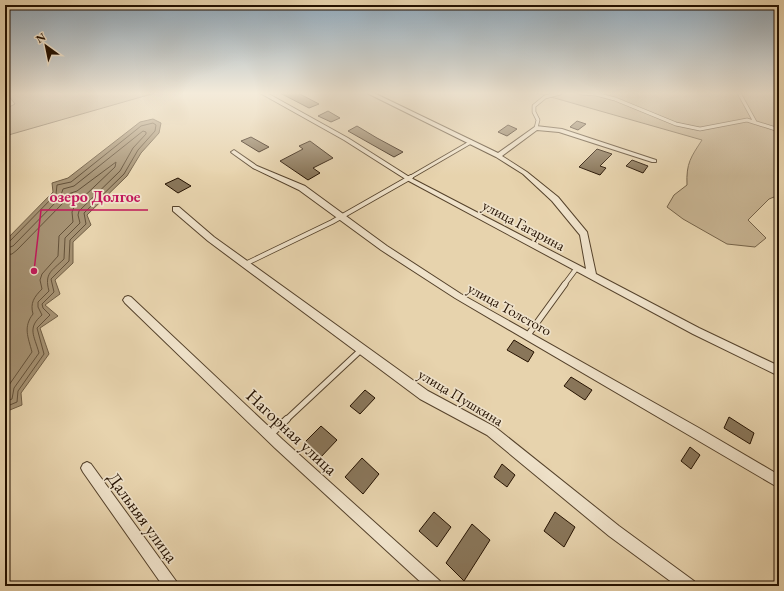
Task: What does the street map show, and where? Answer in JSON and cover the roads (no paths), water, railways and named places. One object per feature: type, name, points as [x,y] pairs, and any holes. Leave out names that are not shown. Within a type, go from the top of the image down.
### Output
[{"type":"street","name":"улица Гагарина","points":[[313,121],[346,139],[409,180],[696,331],[779,371]]},
{"type":"street","points":[[426,121],[498,156],[525,173],[555,199],[584,234],[592,276]]},
{"type":"street","points":[[498,156],[536,128],[560,130],[654,161]]},
{"type":"street","name":"улица Толстого","points":[[234,152],[255,167],[302,188],[384,248],[452,292],[779,482]]},
{"type":"street","name":"улица Пушкина","points":[[176,209],[211,239],[424,395],[491,431],[614,531],[689,586]]},
{"type":"street","name":"Нагорная улица","points":[[128,300],[270,435],[435,586]]},
{"type":"street","name":"Дальняя улица","points":[[86,468],[171,586]]},
{"type":"lane","points":[[536,128],[538,121]]},
{"type":"lane","points":[[668,121],[676,124],[700,129],[744,121]]},
{"type":"lane","points":[[749,121],[779,130]]},
{"type":"lane","points":[[246,264],[273,253],[342,218],[392,187],[409,180],[416,174],[470,142]]},
{"type":"lane","points":[[528,335],[576,268]]},
{"type":"lane","points":[[270,435],[362,349]]},
{"type":"water","points":[[156,121],[161,123],[159,133],[141,153],[127,176],[87,215],[91,225],[73,242],[73,263],[55,280],[60,294],[45,305],[58,316],[40,328],[49,354],[21,393],[22,405],[5,412],[5,241],[53,192],[52,183],[68,178],[140,122]]},
{"type":"place","name":"озеро Долгое","points":[[34,271]]}]
